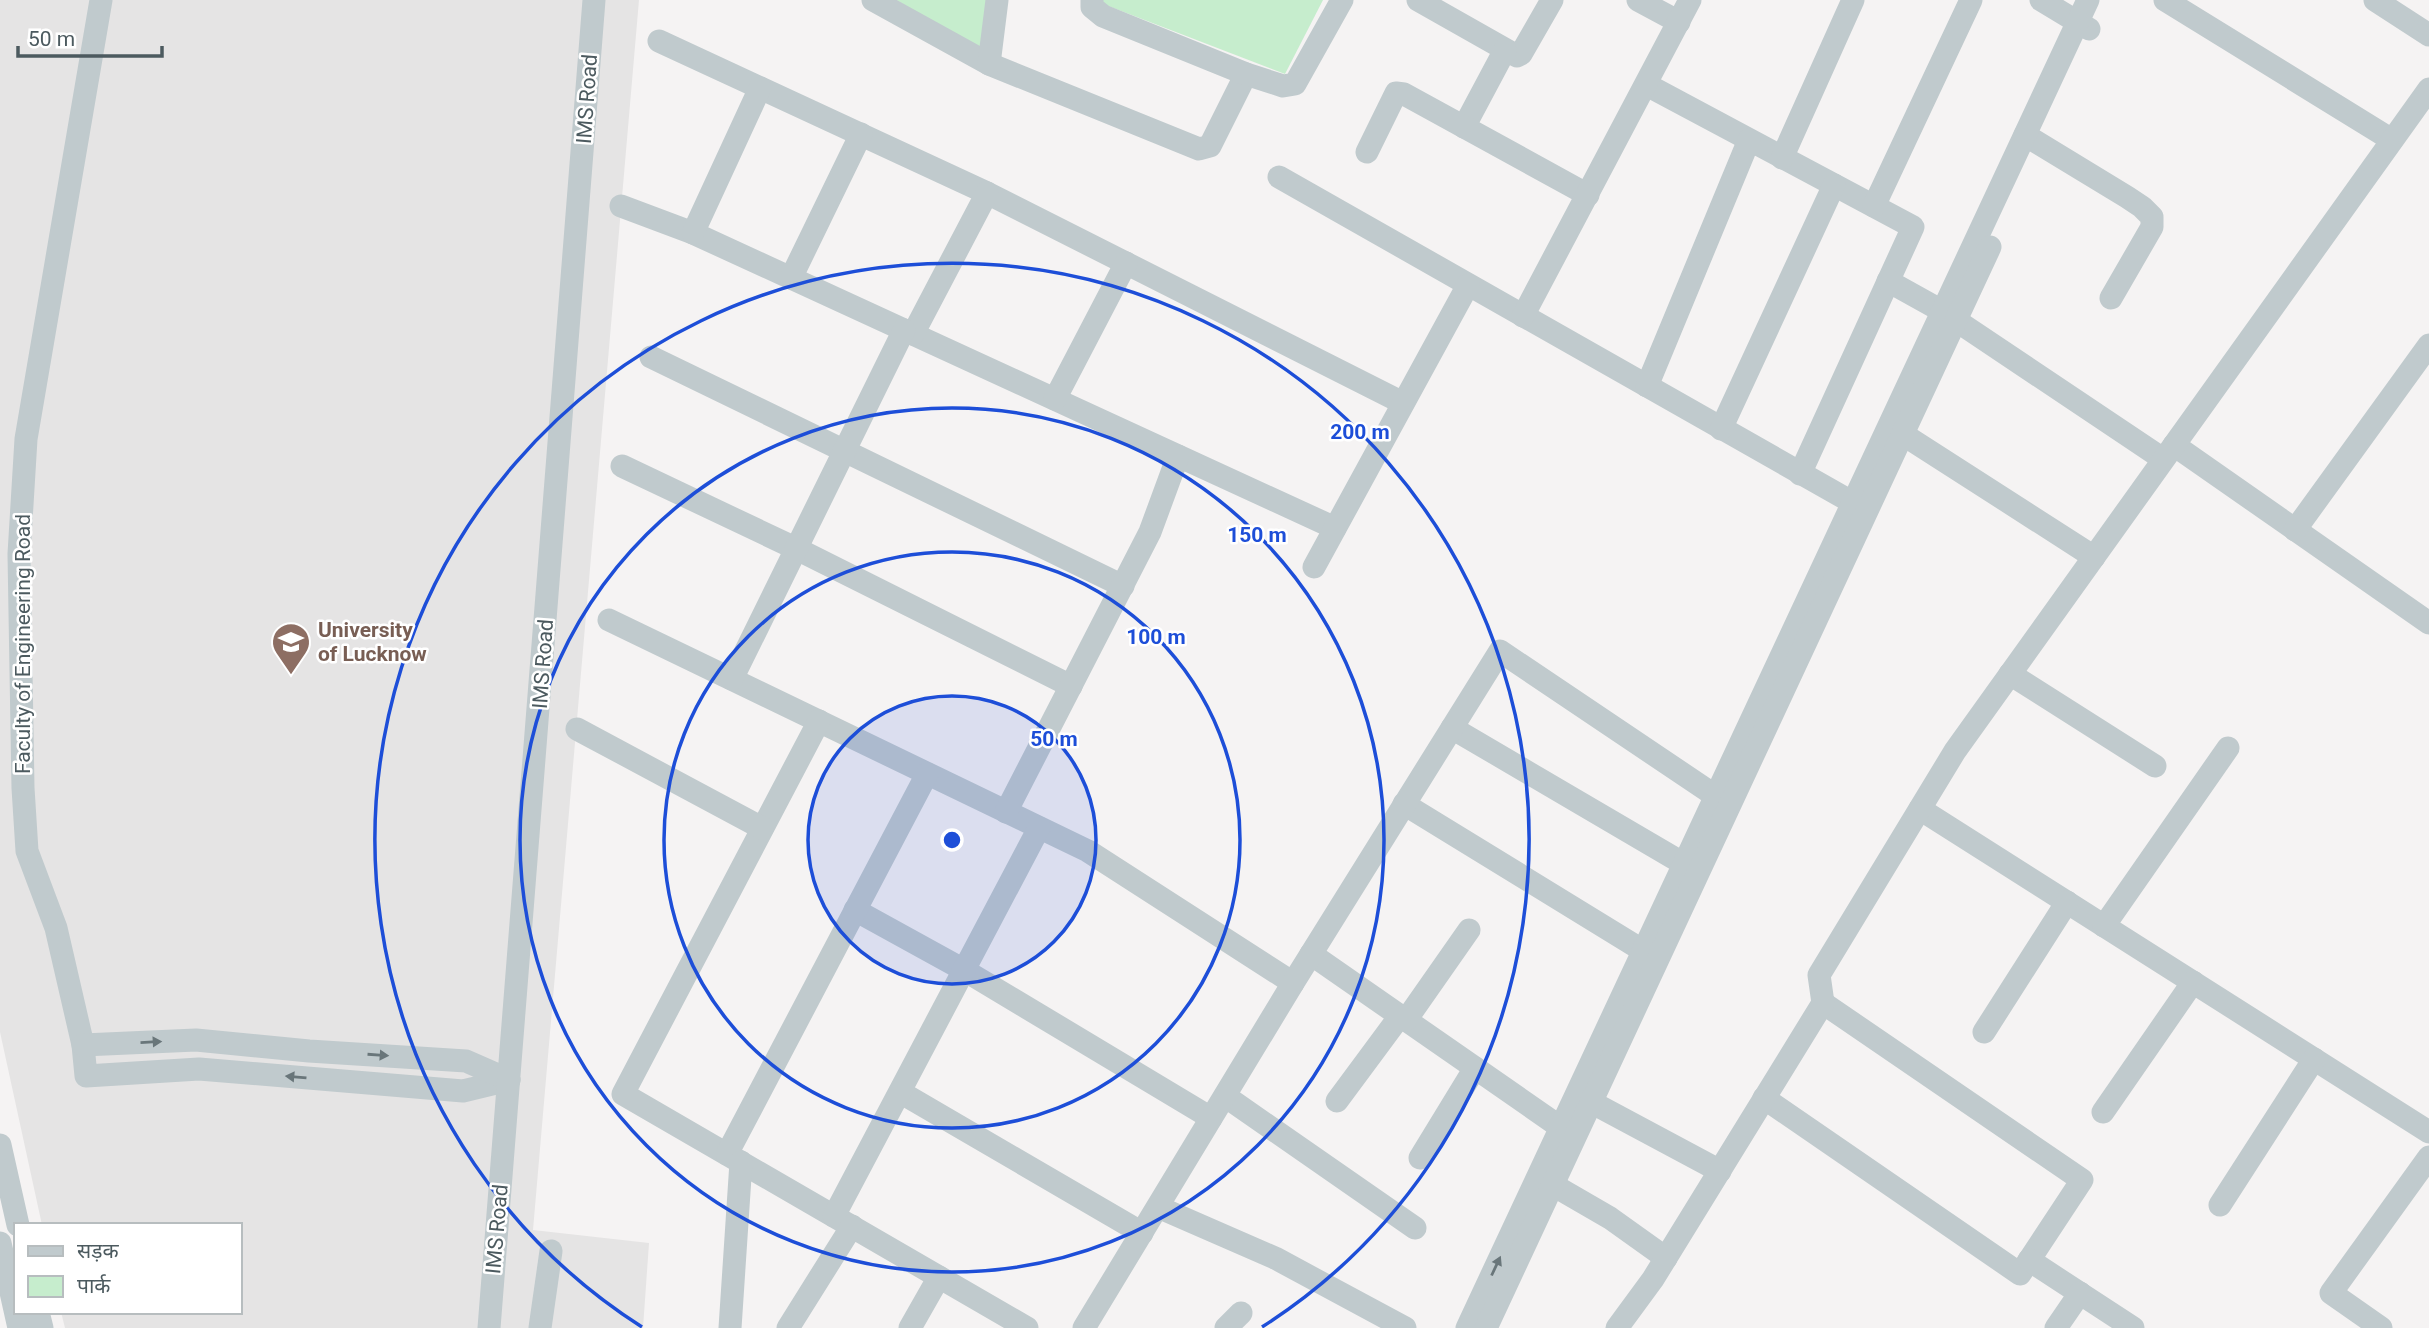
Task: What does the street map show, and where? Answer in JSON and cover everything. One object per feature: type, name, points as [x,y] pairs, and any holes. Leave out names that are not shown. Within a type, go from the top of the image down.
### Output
[{"type":"street","name":"Faculty of Engineering Road","points":[[101,0],[26,439],[19,554],[23,788],[27,852],[56,928],[83,1045],[86,1076],[199,1069],[463,1091],[509,1080]]},
{"type":"street","name":"IMS Road","points":[[489,1328],[594,0]]},
{"type":"street","points":[[873,0],[989,64],[1199,149],[1210,146],[1246,74]]},
{"type":"street","points":[[989,64],[997,0]]},
{"type":"street","points":[[1092,0],[1092,7],[1103,16],[1246,74],[1283,86],[1294,84],[1342,0]]},
{"type":"street","points":[[1418,0],[1517,56],[1521,54],[1552,0]]},
{"type":"street","points":[[1638,0],[1679,22]]},
{"type":"street","points":[[1523,316],[1690,0]]},
{"type":"street","points":[[1783,158],[1853,0]]},
{"type":"street","points":[[1874,206],[1971,0]]},
{"type":"street","points":[[2040,0],[2084,26]]},
{"type":"street","points":[[2084,26],[2088,0]]},
{"type":"street","points":[[1467,1328],[1568,1132],[2084,26],[2105,0]]},
{"type":"street","points":[[2165,0],[2392,140]]},
{"type":"street","points":[[2375,0],[2429,35]]},
{"type":"street","points":[[659,41],[987,193],[1403,403]]},
{"type":"street","points":[[1464,127],[1505,50]]},
{"type":"street","points":[[1647,85],[1913,227],[1800,474]]},
{"type":"street","points":[[694,233],[760,88]]},
{"type":"street","points":[[1626,1325],[1823,1003],[1819,975],[1955,751],[2429,89]]},
{"type":"street","points":[[1367,152],[1396,93],[1404,94],[1588,195]]},
{"type":"street","points":[[790,278],[861,134]]},
{"type":"street","points":[[2032,139],[2142,207],[2152,217],[2152,227],[2111,298]]},
{"type":"street","points":[[1647,386],[1749,140]]},
{"type":"street","points":[[1279,177],[1860,507]]},
{"type":"street","points":[[1721,429],[1834,185]]},
{"type":"street","points":[[732,679],[845,451],[987,193]]},
{"type":"street","points":[[621,206],[694,233],[1335,528]]},
{"type":"street","points":[[1055,400],[1126,263]]},
{"type":"street","points":[[1888,281],[2295,530],[2426,615]]},
{"type":"street","points":[[1314,566],[1468,285]]},
{"type":"street","points":[[2295,530],[2429,345]]},
{"type":"street","points":[[650,357],[1123,586]]},
{"type":"street","points":[[1896,429],[2094,557]]},
{"type":"street","points":[[1006,812],[1150,532],[1178,456]]},
{"type":"street","points":[[622,466],[797,549],[1072,686]]},
{"type":"street","points":[[609,620],[1088,851],[1293,983]]},
{"type":"street","points":[[1084,1328],[1293,983],[1500,650],[1723,802]]},
{"type":"street","points":[[2010,674],[2155,766]]},
{"type":"street","points":[[819,721],[623,1094],[1027,1328]]},
{"type":"street","points":[[1452,727],[1691,868]]},
{"type":"street","points":[[577,729],[762,828]]},
{"type":"street","points":[[2104,926],[2228,748]]},
{"type":"street","points":[[730,1328],[734,1158],[855,910],[927,774]]},
{"type":"street","points":[[1404,804],[1651,956]]},
{"type":"street","points":[[1920,809],[2429,1132]]},
{"type":"street","points":[[788,1328],[843,1221],[900,1092],[1038,828]]},
{"type":"street","points":[[1984,1032],[2067,902]]},
{"type":"street","points":[[855,910],[964,970],[1212,1118]]},
{"type":"street","points":[[1337,1101],[1469,930]]},
{"type":"street","points":[[1311,954],[1568,1132]]},
{"type":"street","points":[[1486,1328],[1553,1185],[1568,1132],[1591,1102],[1651,956]]},
{"type":"street","points":[[2103,1112],[2193,982]]},
{"type":"street","points":[[1764,1098],[2020,1274],[2082,1180],[1823,1003]]},
{"type":"street","points":[[83,1045],[196,1040],[309,1051],[466,1061],[509,1080]]},
{"type":"street","points":[[2220,1205],[2314,1059]]},
{"type":"street","points":[[1420,1158],[1475,1068]]},
{"type":"street","points":[[900,1092],[1142,1233]]},
{"type":"street","points":[[1225,1097],[1415,1228]]},
{"type":"street","points":[[1591,1102],[1720,1171]]},
{"type":"street","points":[[0,1145],[18,1223]]},
{"type":"street","points":[[2381,1328],[2331,1293],[2429,1157]]},
{"type":"street","points":[[1553,1185],[1610,1218],[1666,1258]]},
{"type":"street","points":[[1158,1207],[1275,1258],[1390,1325]]},
{"type":"street","points":[[0,1243],[14,1306]]},
{"type":"street","points":[[540,1328],[551,1251]]},
{"type":"street","points":[[2029,1260],[2133,1328]]},
{"type":"street","points":[[910,1328],[939,1277]]},
{"type":"street","points":[[2056,1328],[2080,1293]]},
{"type":"shaded area","name":"University of Lucknow","points":[[0,0],[639,0],[533,1230],[649,1243],[643,1328],[65,1328],[62,1314],[242,1314],[242,1223],[42,1223],[0,1032]]},
{"type":"green space","points":[[896,0],[988,0],[982,50]]},
{"type":"green space","points":[[1103,0],[1323,0],[1285,74],[1103,4]]},
{"type":"place","name":"University of Lucknow","points":[[291,676]]}]
